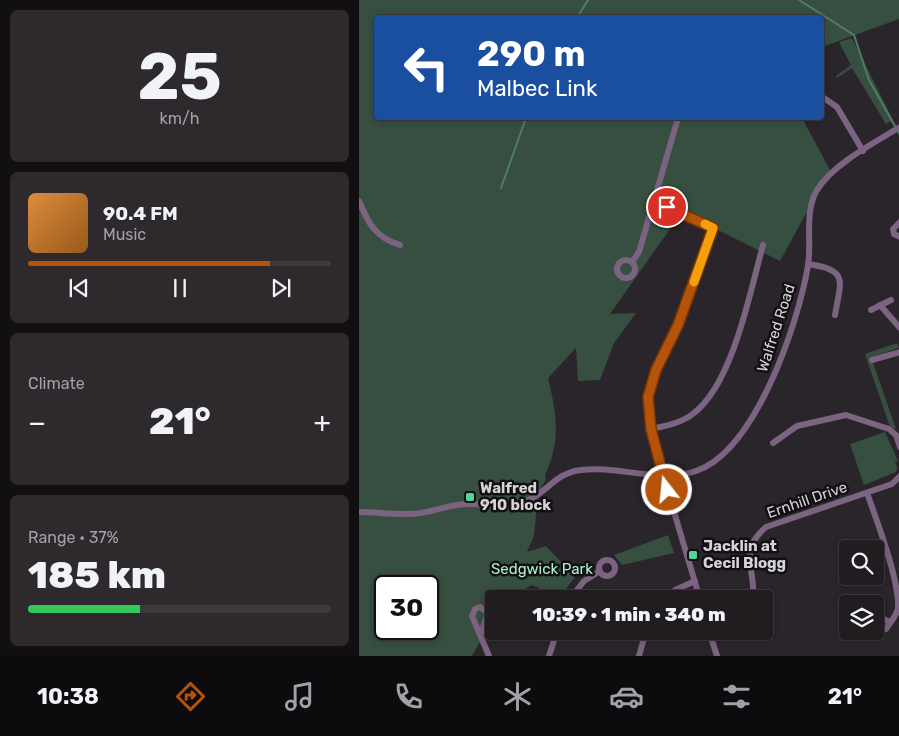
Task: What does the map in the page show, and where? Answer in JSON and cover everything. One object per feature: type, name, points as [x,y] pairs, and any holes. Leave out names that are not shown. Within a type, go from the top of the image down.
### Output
[{"type":"street","points":[[824,98],[837,107],[863,151]]},
{"type":"street","points":[[632,262],[639,252],[677,120]]},
{"type":"street","name":"Walfred Road","points":[[359,512],[420,513],[464,504],[511,504],[525,502],[565,473],[582,470],[663,475],[685,474],[704,468],[730,446],[753,415],[780,364],[808,264],[810,209],[814,196],[823,182],[835,170],[899,127]]},
{"type":"street","points":[[359,201],[366,218],[384,240],[400,244]]},
{"type":"street","points":[[653,203],[680,212],[713,228],[678,325],[651,383],[648,411],[663,475],[698,590]]},
{"type":"street","points":[[899,222],[893,229],[894,234],[899,237]]},
{"type":"street","points":[[651,429],[683,421],[704,404],[712,393],[736,343],[763,245]]},
{"type":"street","points":[[808,264],[829,267],[836,272],[840,283],[835,314]]},
{"type":"street","points":[[871,310],[891,300]]},
{"type":"street","points":[[881,305],[899,328]]},
{"type":"street","points":[[873,360],[899,352]]},
{"type":"street","points":[[773,443],[797,426],[846,415],[889,429],[896,435],[899,444]]},
{"type":"street","name":"Ernhill Drive","points":[[752,590],[749,562],[750,547],[755,536],[766,527],[892,484],[899,476]]},
{"type":"street","points":[[867,493],[897,581],[899,597],[897,611],[886,629]]},
{"type":"street","points":[[577,590],[584,581],[600,572]]},
{"type":"street","points":[[675,590],[695,581]]},
{"type":"street","points":[[884,619],[890,622]]},
{"type":"street","points":[[481,633],[489,656]]},
{"type":"street","points":[[549,656],[554,640]]},
{"type":"street","points":[[639,656],[643,640]]},
{"type":"street","points":[[712,640],[717,656]]},
{"type":"green space","name":"Sedgwick Park","points":[[359,0],[899,0],[899,19],[824,46],[824,15],[374,15],[374,120],[803,120],[830,170],[780,261],[682,212],[610,314],[636,313],[614,343],[600,380],[578,381],[576,348],[548,378],[554,404],[555,439],[545,475],[546,479],[538,494],[534,536],[527,552],[546,546],[575,577],[565,590],[542,590],[532,585],[523,590],[485,590],[485,633],[472,656],[359,656]]},
{"type":"green space","points":[[852,38],[893,120],[886,124],[852,68],[837,78],[836,76],[851,65],[839,42]]},
{"type":"green space","points":[[897,343],[899,348],[871,357],[896,429],[890,427],[865,354]]},
{"type":"green space","points":[[885,432],[898,461],[895,462],[896,472],[864,485],[850,444]]},
{"type":"green space","points":[[668,535],[674,553],[622,565],[614,555]]},
{"type":"waterway","points":[[579,15],[588,0]]},
{"type":"waterway","points":[[799,0],[823,15]]},
{"type":"waterway","points":[[824,16],[854,35],[869,80],[900,135]]},
{"type":"waterway","points":[[501,188],[525,120]]},
{"type":"slow traffic","points":[[694,282],[713,228],[705,224]]},
{"type":"place","name":"Walfred 910 block","points":[[470,497]]},
{"type":"place","name":"Jacklin at Cecil Blogg","points":[[693,555]]},
{"type":"route","points":[[667,207],[713,228],[678,325],[651,383],[648,397],[651,429],[667,490]]}]
